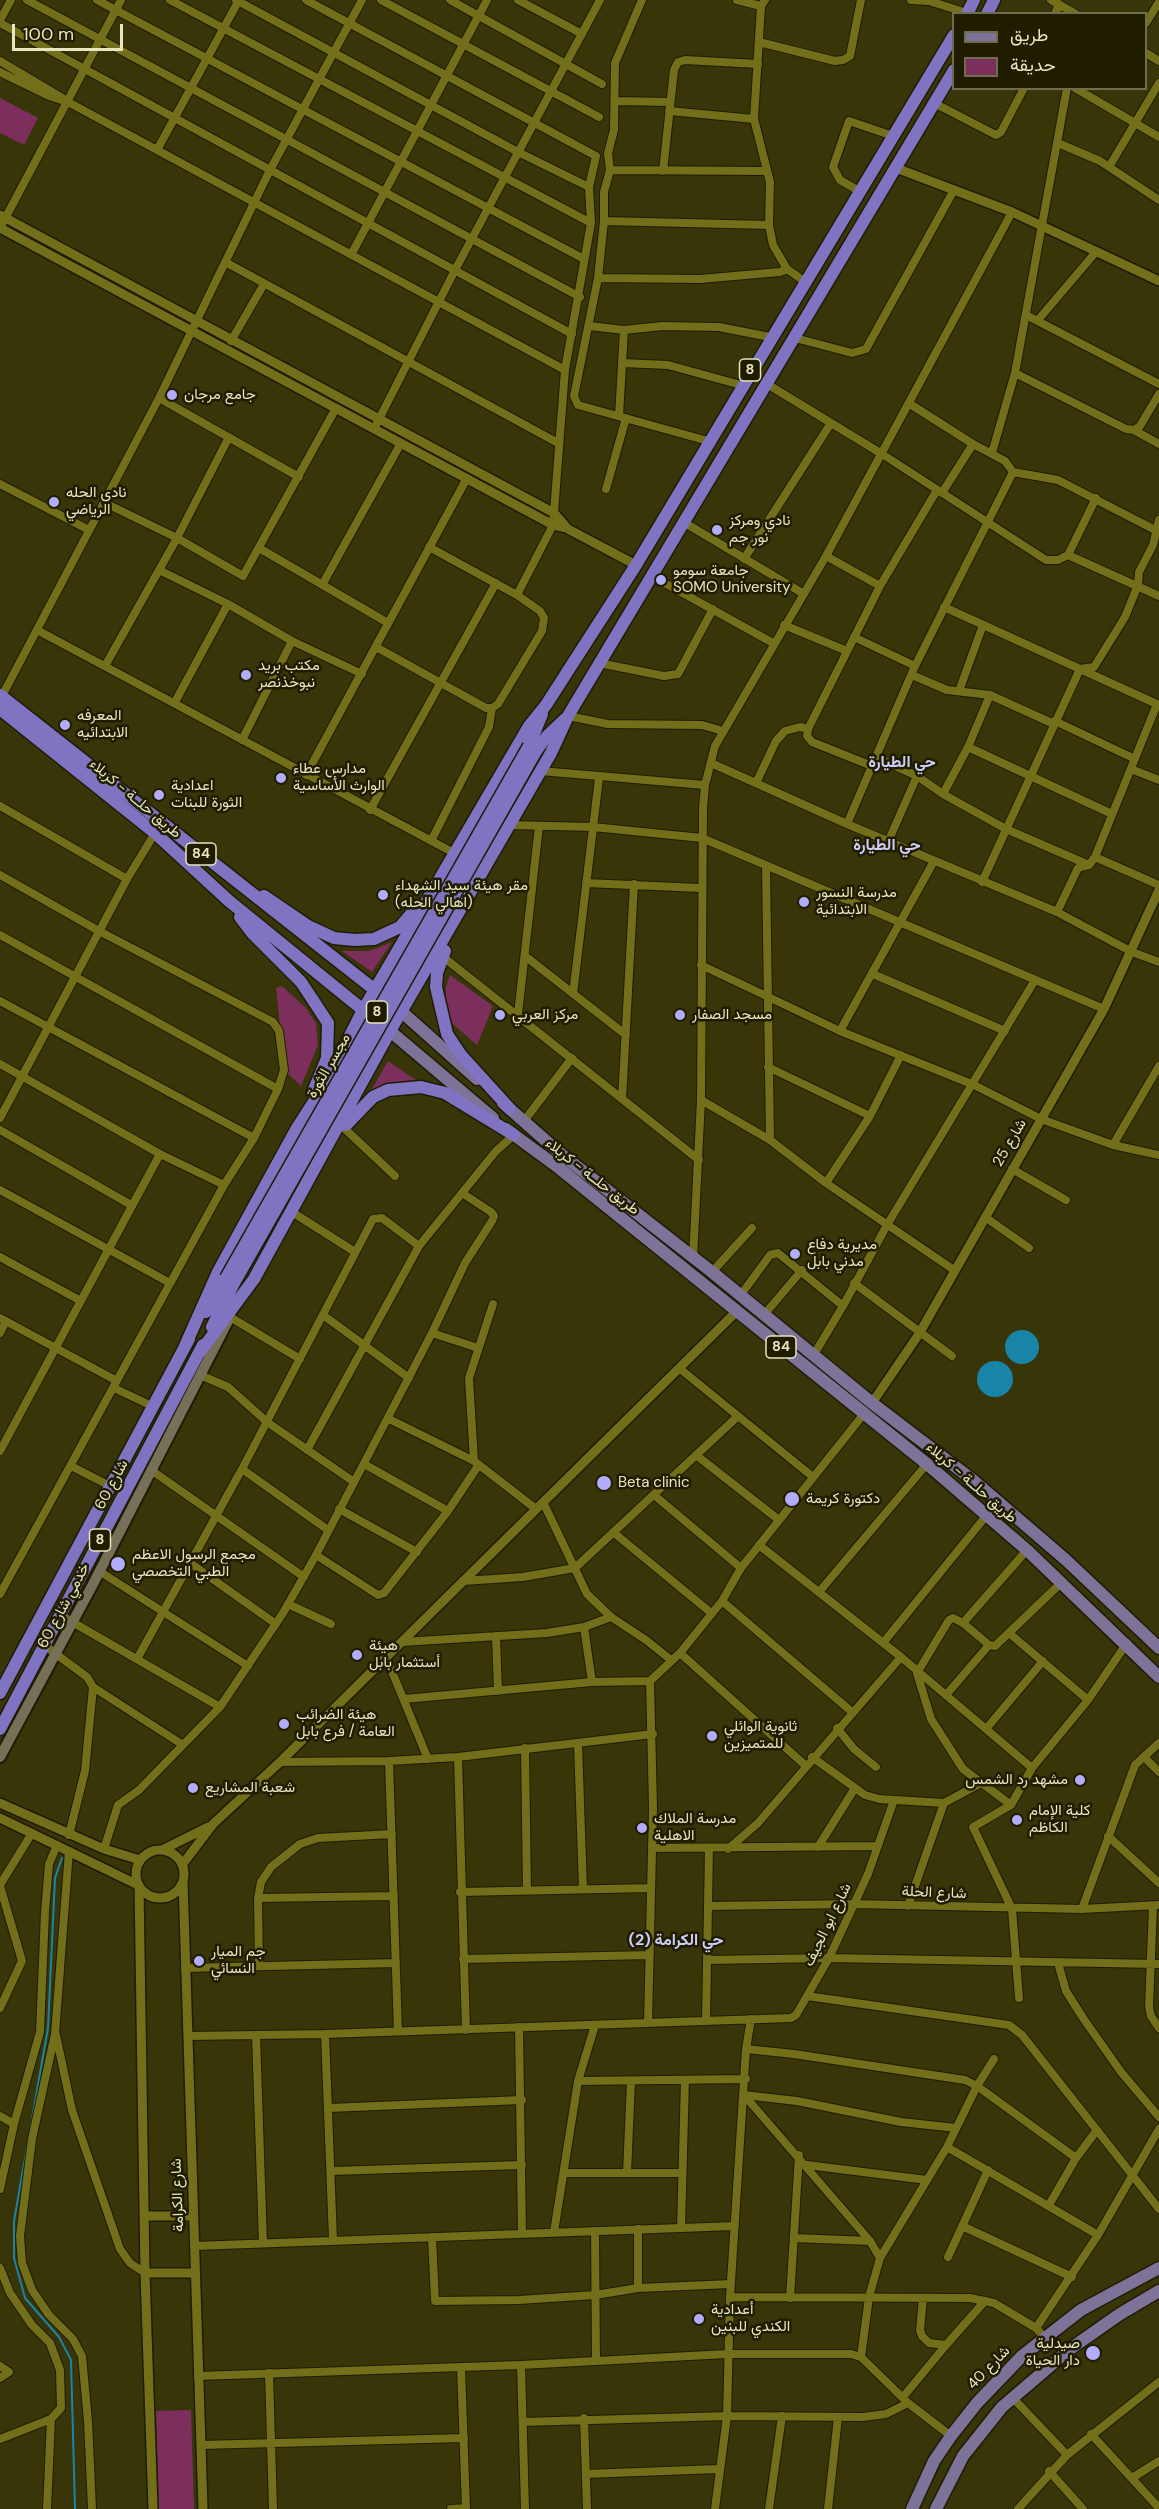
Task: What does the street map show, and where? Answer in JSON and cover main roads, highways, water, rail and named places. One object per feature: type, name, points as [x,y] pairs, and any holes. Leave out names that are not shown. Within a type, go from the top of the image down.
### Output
[{"type":"highway","name":"8","points":[[546,705],[636,565],[741,385],[952,38]]},
{"type":"highway","name":"8","points":[[568,716],[952,73]]},
{"type":"highway","points":[[817,262],[816,266],[820,274],[833,273]]},
{"type":"highway","points":[[793,300],[798,298],[808,300],[811,310]]},
{"type":"highway","name":"طريق حلــة - كربلاء","points":[[1,700],[155,833],[229,901],[390,1031]]},
{"type":"highway","name":"طريق حلــة - كربلاء","points":[[1,700],[402,1012]]},
{"type":"highway","points":[[185,1346],[218,1272],[297,1128],[326,1083],[363,1010],[529,726],[546,705]]},
{"type":"highway","name":"مجسر الثورة","points":[[185,1346],[230,1281],[532,749],[546,705]]},
{"type":"highway","points":[[200,1352],[232,1312],[291,1212],[390,1031],[439,955],[465,901],[540,771],[568,716]]},
{"type":"highway","name":"مجسر الثورة","points":[[532,749],[568,716]]},
{"type":"highway","points":[[227,875],[276,903],[308,926],[334,938],[355,940],[374,939],[400,927],[439,883]]},
{"type":"highway","points":[[229,901],[253,934],[302,982],[328,1023],[327,1058],[297,1128]]},
{"type":"highway","points":[[405,940],[405,950],[415,958],[428,960],[439,955]]},
{"type":"highway","points":[[439,955],[436,987],[447,1034],[461,1055],[510,1109]]},
{"type":"highway","points":[[326,1083],[336,1077],[347,1077],[357,1089],[354,1098]]},
{"type":"highway","points":[[328,1147],[373,1097],[388,1090],[421,1087],[445,1093],[514,1135]]},
{"type":"highway","name":"مجسر الثورة","points":[[200,1352],[230,1281]]},
{"type":"highway","name":"شارع 60","points":[[0,1693],[185,1346]]},
{"type":"highway","name":"شارع 60","points":[[0,1729],[200,1352]]},
{"type":"main road","name":"طريق حلــة - كربلاء","points":[[402,1012],[524,1121],[557,1159],[736,1312],[927,1464],[1027,1551],[1127,1643],[1159,1677]]},
{"type":"main road","name":"طريق حلــة - كربلاء","points":[[390,1031],[514,1135],[557,1159],[712,1272],[872,1403],[974,1480],[1066,1560],[1159,1648]]},
{"type":"main road","name":"خدمي شارع 60","points":[[0,1757],[73,1622],[232,1312]]},
{"type":"main road","points":[[1027,1551],[1038,1548],[1041,1538]]},
{"type":"main road","points":[[1056,1578],[1054,1563],[1066,1560]]},
{"type":"main road","name":"شارع 40","points":[[912,2509],[934,2461],[951,2436],[977,2403],[1022,2356],[1040,2333],[1159,2268]]},
{"type":"main road","points":[[936,2509],[963,2456],[1012,2397],[1070,2349],[1157,2292],[1147,2286],[1146,2275]]},
{"type":"main road","points":[[1122,2288],[1131,2296],[1132,2307]]},
{"type":"water","points":[[1022,1330],[1034,1335],[1039,1347],[1034,1359],[1022,1364],[1010,1359],[1005,1347],[1010,1335]]},
{"type":"water","points":[[995,1361],[1007,1367],[1013,1379],[1007,1391],[995,1397],[983,1391],[977,1379],[983,1367]]},
{"type":"waterway","points":[[62,1858],[55,1878],[48,2028],[14,2221],[14,2258],[25,2298],[59,2337],[71,2360],[75,2509]]},
{"type":"place","name":"جامع مرجان","points":[[172,395]]},
{"type":"place","name":"نادي الحله الرياضي","points":[[54,502]]},
{"type":"place","name":"نادي ومركز نور جم","points":[[717,530]]},
{"type":"place","name":"جامعة سومو SOMO University","points":[[661,580]]},
{"type":"place","name":"مكتب بريد نبوخذنصر","points":[[246,675]]},
{"type":"place","name":"المعرفه الابتدائيه","points":[[65,725]]},
{"type":"place","name":"مدارس عطاء الوارث الأساسية","points":[[281,778]]},
{"type":"place","name":"اعدادية الثورة للبنات","points":[[159,795]]},
{"type":"place","name":"مقر هيئة سيد الشهداء (اهالي الحله)","points":[[383,895]]},
{"type":"place","name":"مدرسة النسور الابتدائية","points":[[804,902]]},
{"type":"place","name":"مركز العربي","points":[[500,1015]]},
{"type":"place","name":"مسجد الصفار","points":[[680,1015]]},
{"type":"place","name":"مديرية دفاع مدني بابل","points":[[795,1254]]},
{"type":"place","name":"Beta clinic","points":[[604,1483]]},
{"type":"place","name":"دكتورة كريمة","points":[[792,1499]]},
{"type":"place","name":"مجمع الرسول الاعظم الطبي التخصصي","points":[[118,1564]]},
{"type":"place","name":"هيئة أستثمار بابل","points":[[357,1655]]},
{"type":"place","name":"هيئة الضرائب العامة / فرع بابل","points":[[284,1724]]},
{"type":"place","name":"ثانوية الوائلي للمتميزين","points":[[712,1736]]},
{"type":"place","name":"مشهد رد الشمس","points":[[1080,1780]]},
{"type":"place","name":"شعبة المشاريع","points":[[193,1788]]},
{"type":"place","name":"كلية الإمام الكاظم","points":[[1017,1820]]},
{"type":"place","name":"مدرسة الملاك الاهلية","points":[[642,1828]]},
{"type":"place","name":"جم الميار النسائي","points":[[199,1961]]},
{"type":"place","name":"أعدادية الكندي للبنين","points":[[699,2319]]},
{"type":"place","name":"صيدلية دار الحياة","points":[[1093,2353]]},
{"type":"district","name":"حي الطيارة","points":[[902,763]]},
{"type":"district","name":"حي الطيارة","points":[[887,846]]},
{"type":"district","name":"حي الكرامة (2)","points":[[676,1941]]}]
